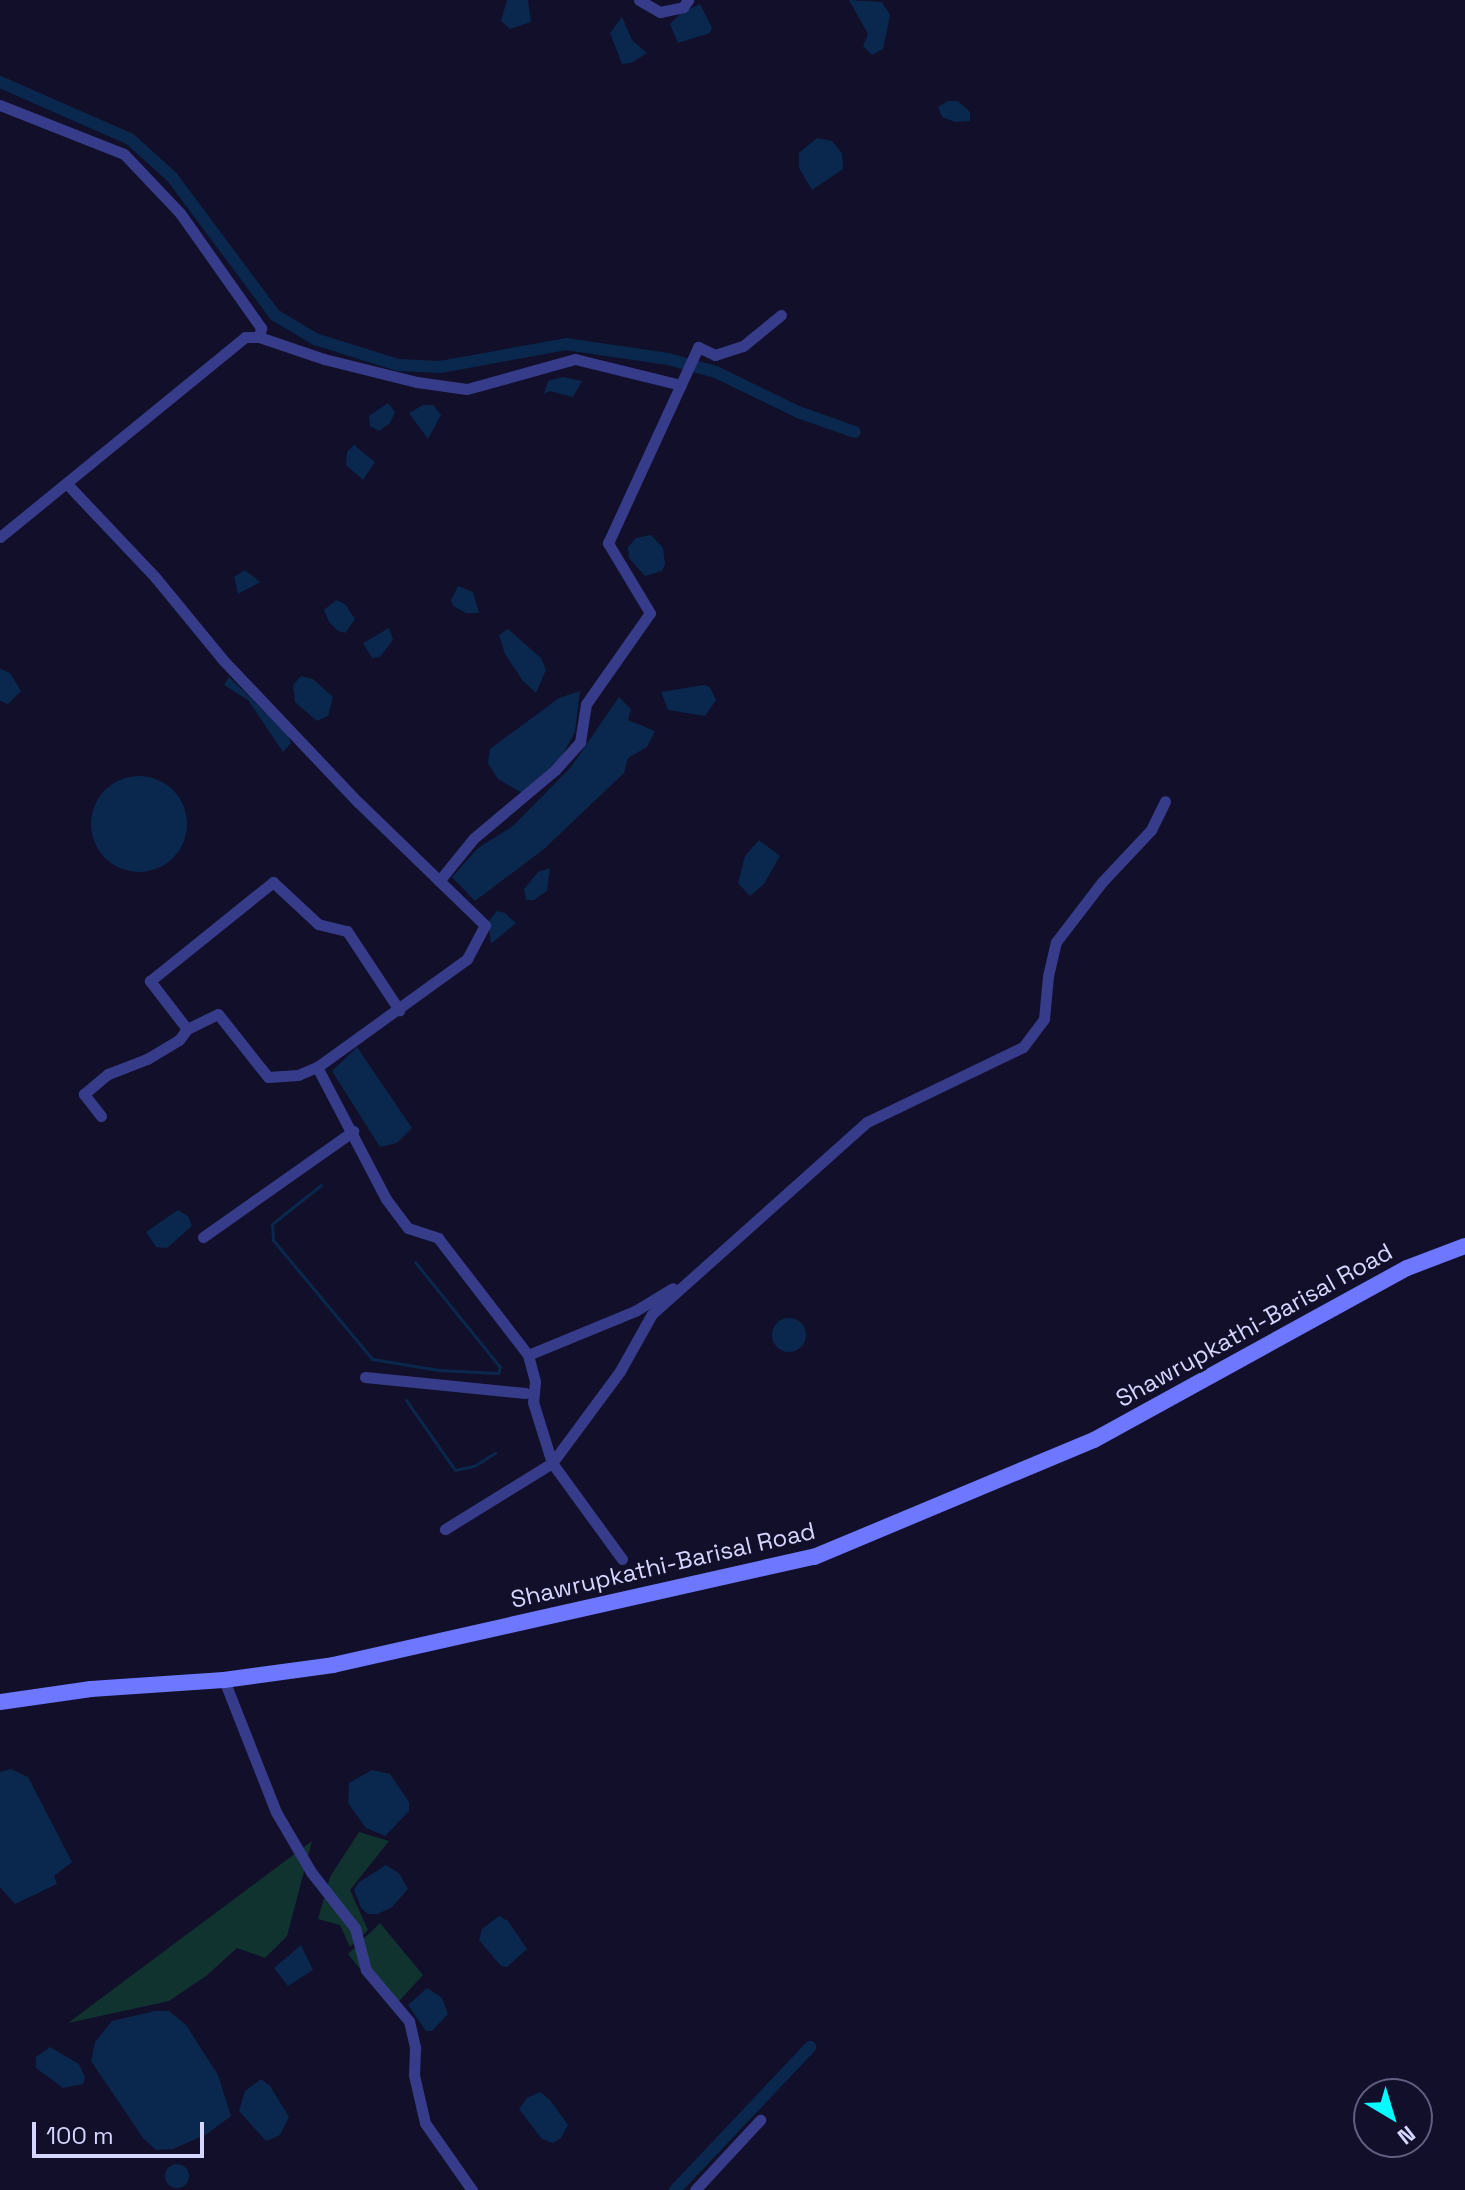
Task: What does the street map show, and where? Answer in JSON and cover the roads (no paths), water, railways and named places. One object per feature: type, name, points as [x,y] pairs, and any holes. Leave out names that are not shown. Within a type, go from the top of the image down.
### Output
[{"type":"main road","name":"Shawrupkathi-Barisal Road","points":[[0,1702],[91,1689],[224,1680],[333,1665],[814,1557],[1094,1440],[1407,1268],[1465,1246]]},
{"type":"street","points":[[639,0],[660,12],[683,7],[688,0]]},
{"type":"street","points":[[0,105],[124,154],[180,213],[261,328],[259,337]]},
{"type":"street","points":[[439,881],[474,838],[555,770],[580,742],[586,704],[650,613],[608,543],[698,347],[715,355],[743,346],[781,315]]},
{"type":"street","points":[[0,537],[68,485],[245,337],[259,337],[324,359],[417,382],[467,389],[575,359],[681,382]]},
{"type":"street","points":[[68,485],[155,577],[224,661],[485,925],[467,959],[317,1067],[298,1075],[268,1077],[218,1014],[187,1029],[179,1040],[147,1059],[108,1074],[84,1094],[101,1116]]},
{"type":"street","points":[[528,1355],[635,1311],[691,1278],[726,1252],[813,1168],[867,1122],[1023,1047],[1044,1019],[1048,976],[1056,942],[1102,882],[1151,830],[1165,801]]},
{"type":"street","points":[[187,1029],[150,981],[273,882],[318,924],[347,931],[399,1010]]},
{"type":"street","points":[[317,1067],[386,1199],[408,1228],[438,1238],[528,1355],[535,1381],[533,1402],[552,1463],[622,1559]]},
{"type":"street","points":[[203,1237],[353,1131]]},
{"type":"street","points":[[445,1529],[552,1463],[620,1371],[652,1314],[691,1278]]},
{"type":"street","points":[[365,1377],[525,1393]]},
{"type":"street","points":[[224,1680],[276,1812],[311,1872],[355,1928],[366,1970],[409,2021],[415,2048],[414,2075],[425,2123],[472,2190]]},
{"type":"street","points":[[695,2190],[760,2120]]},
{"type":"water","points":[[507,0],[528,0],[531,22],[510,29],[501,21]]},
{"type":"water","points":[[849,0],[882,2],[890,15],[883,49],[872,55],[863,46],[868,34]]},
{"type":"water","points":[[700,4],[712,28],[710,33],[678,43],[670,24],[682,12]]},
{"type":"water","points":[[622,17],[632,40],[647,53],[631,63],[622,64],[610,33]]},
{"type":"water","points":[[948,101],[958,101],[970,112],[970,121],[955,122],[942,117],[938,107]]},
{"type":"water","points":[[817,138],[832,141],[842,153],[843,169],[812,190],[799,168],[799,153]]},
{"type":"water","points":[[563,377],[582,381],[573,397],[550,391],[544,394],[548,381]]},
{"type":"water","points":[[388,403],[395,412],[390,423],[379,431],[370,426],[369,416]]},
{"type":"water","points":[[423,405],[433,405],[441,415],[428,439],[409,413]]},
{"type":"water","points":[[354,445],[375,462],[363,480],[346,465],[347,452]]},
{"type":"water","points":[[651,535],[663,548],[665,564],[662,571],[645,576],[629,558],[628,547],[636,538]]},
{"type":"water","points":[[245,570],[260,582],[238,594],[234,577]]},
{"type":"water","points":[[458,586],[473,592],[479,613],[466,613],[453,606],[451,600]]},
{"type":"water","points":[[336,600],[345,604],[355,619],[345,633],[329,622],[324,610]]},
{"type":"water","points":[[389,628],[393,640],[380,657],[372,658],[363,643]]},
{"type":"water","points":[[508,629],[541,658],[546,670],[536,693],[523,681],[505,654],[499,635]]},
{"type":"water","points":[[0,669],[10,673],[21,691],[8,704],[0,701]]},
{"type":"water","points":[[301,676],[313,679],[333,697],[328,716],[317,721],[295,702],[293,685]]},
{"type":"water","points":[[229,677],[287,733],[291,743],[283,752],[248,700],[224,685]]},
{"type":"water","points":[[704,685],[710,687],[716,700],[705,716],[668,710],[661,692]]},
{"type":"water","points":[[580,691],[575,732],[561,758],[522,793],[498,779],[488,763],[490,749],[559,698]]},
{"type":"water","points":[[619,697],[631,709],[628,720],[655,731],[647,747],[628,758],[624,773],[544,849],[475,901],[452,877],[478,848],[513,826],[571,767]]},
{"type":"water","points":[[139,776],[157,779],[173,790],[184,806],[187,824],[184,842],[173,858],[157,869],[139,872],[121,869],[105,858],[94,842],[91,824],[94,806],[105,790],[121,779]]},
{"type":"water","points":[[759,840],[780,856],[764,884],[750,896],[738,883],[745,856]]},
{"type":"water","points":[[550,868],[547,891],[534,900],[526,900],[524,889],[538,872]]},
{"type":"water","points":[[497,911],[505,913],[516,923],[491,944],[488,922]]},
{"type":"water","points":[[357,1047],[412,1128],[397,1143],[380,1147],[332,1071]]},
{"type":"water","points":[[178,1210],[188,1216],[192,1226],[167,1248],[156,1247],[146,1232]]},
{"type":"water","points":[[789,1318],[801,1323],[806,1335],[801,1347],[789,1352],[777,1347],[772,1335],[777,1323]]},
{"type":"water","points":[[11,1769],[28,1777],[72,1862],[54,1876],[57,1884],[15,1904],[0,1887],[0,1772]]},
{"type":"water","points":[[372,1770],[390,1774],[409,1802],[409,1811],[385,1836],[366,1828],[348,1803],[349,1783]]},
{"type":"water","points":[[386,1865],[399,1873],[408,1889],[392,1907],[378,1914],[368,1914],[361,1908],[354,1890],[358,1883]]},
{"type":"water","points":[[499,1916],[508,1921],[527,1949],[507,1967],[501,1966],[479,1940],[482,1929]]},
{"type":"water","points":[[301,1945],[313,1970],[288,1986],[274,1968]]},
{"type":"water","points":[[427,1988],[442,1998],[448,2014],[432,2031],[426,2031],[408,2005]]},
{"type":"water","points":[[155,2011],[169,2011],[186,2025],[218,2075],[231,2116],[207,2134],[173,2149],[156,2150],[143,2138],[91,2061],[95,2042],[112,2021]]},
{"type":"water","points":[[50,2047],[79,2064],[85,2077],[83,2084],[63,2088],[36,2068],[36,2057]]},
{"type":"water","points":[[261,2079],[270,2086],[289,2117],[280,2135],[266,2141],[239,2111],[245,2091]]},
{"type":"water","points":[[540,2092],[550,2100],[568,2125],[561,2138],[553,2143],[542,2139],[519,2109],[527,2098]]},
{"type":"water","points":[[177,2164],[186,2167],[189,2176],[186,2185],[177,2188],[168,2185],[165,2176],[168,2167]]},
{"type":"waterway","points":[[0,82],[130,139],[172,177],[275,315],[315,339],[398,365],[440,367],[566,344],[668,359],[716,372],[798,412],[855,432]]},
{"type":"waterway","points":[[321,1185],[272,1224],[273,1240],[372,1359],[439,1370],[498,1373],[500,1367],[415,1262]]},
{"type":"waterway","points":[[406,1400],[455,1470],[474,1466],[495,1453]]},
{"type":"waterway","points":[[675,2190],[810,2047]]}]
